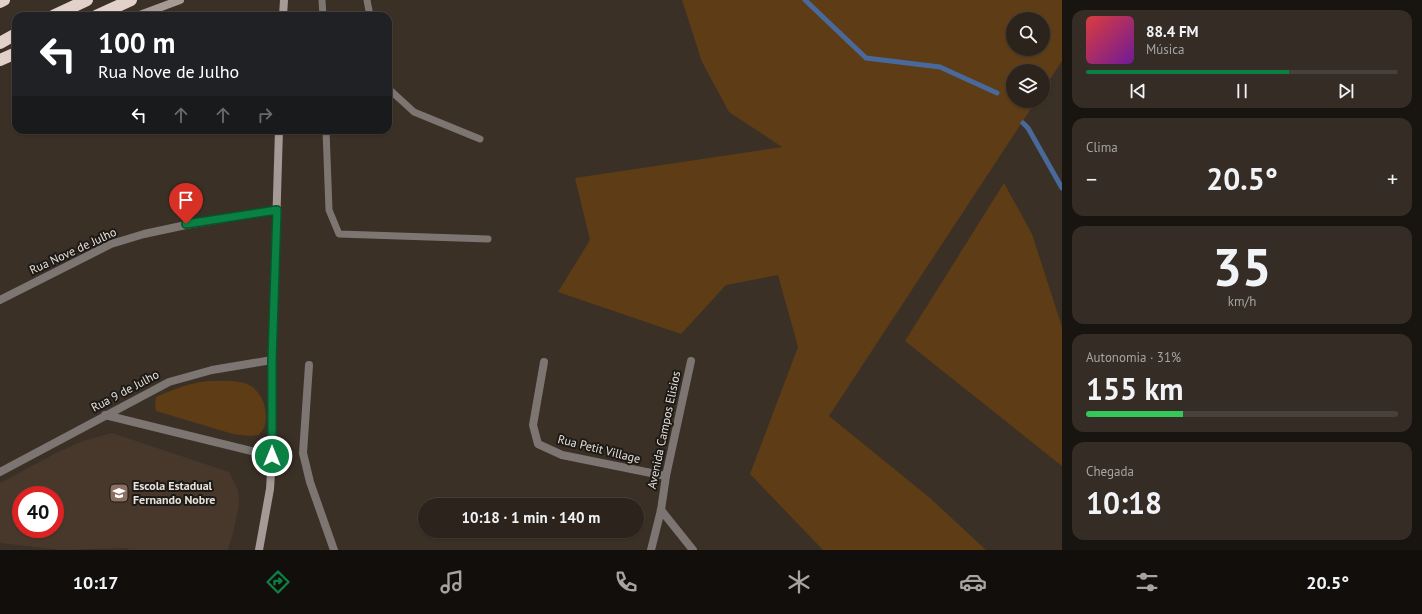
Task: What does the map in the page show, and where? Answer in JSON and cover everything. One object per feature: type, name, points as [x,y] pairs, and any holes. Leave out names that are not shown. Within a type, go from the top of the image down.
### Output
[{"type":"highway","points":[[0,2],[4,0]]},
{"type":"highway","points":[[62,12],[87,0]]},
{"type":"highway","points":[[105,12],[131,0]]},
{"type":"highway","points":[[0,43],[12,36]]},
{"type":"street","points":[[148,12],[180,0]]},
{"type":"street","points":[[283,12],[284,0]]},
{"type":"street","points":[[259,550],[270,489],[272,456],[272,360],[279,134]]},
{"type":"street","name":"Rua Nove de Julho","points":[[0,300],[117,242],[186,224],[277,210]]},
{"type":"street","name":"Rua 9 de Julho","points":[[0,472],[169,382],[212,370],[272,360]]},
{"type":"street","name":"Avenida Campos Elisios","points":[[651,550],[691,361]]},
{"type":"street","name":"Rua Petit Village","points":[[544,362],[533,425],[538,444],[562,454],[666,476]]},
{"type":"street","points":[[309,365],[303,453],[310,482],[334,550]]},
{"type":"street","points":[[105,415],[272,456]]},
{"type":"street","points":[[660,510],[694,550]]},
{"type":"lane","points":[[322,0],[323,12]]},
{"type":"lane","points":[[367,0],[369,12]]},
{"type":"lane","points":[[392,92],[414,112],[480,139]]},
{"type":"lane","points":[[326,134],[329,210],[339,234],[488,239]]},
{"type":"shaded area","points":[[682,0],[1062,0],[1062,61],[1050,79],[1050,64],[1006,64],[1006,108],[1031,108],[829,416],[930,498],[986,550],[823,550],[750,474],[798,347],[778,275],[726,285],[681,334],[558,292],[590,240],[575,178],[782,147],[729,112],[702,62]]},
{"type":"shaded area","points":[[1004,183],[1032,234],[1062,327],[1062,466],[905,341]]},
{"type":"shaded area","points":[[208,381],[241,382],[251,386],[259,394],[266,411],[266,417],[264,428],[259,435],[250,436],[233,434],[156,411],[156,397],[194,383]]},
{"type":"shaded area","name":"Escola Estadual Fernando Nobre","points":[[112,433],[229,472],[238,490],[239,504],[228,550],[130,550],[126,548],[62,550],[0,543],[0,483],[58,452],[83,441]]},
{"type":"waterway","points":[[805,0],[866,58],[940,67],[997,93]]},
{"type":"waterway","points":[[1023,123],[1028,128],[1062,188]]},
{"type":"place","name":"Escola Estadual Fernando Nobre","points":[[119,493]]},
{"type":"route","points":[[186,224],[277,210],[272,360],[272,456]]}]
